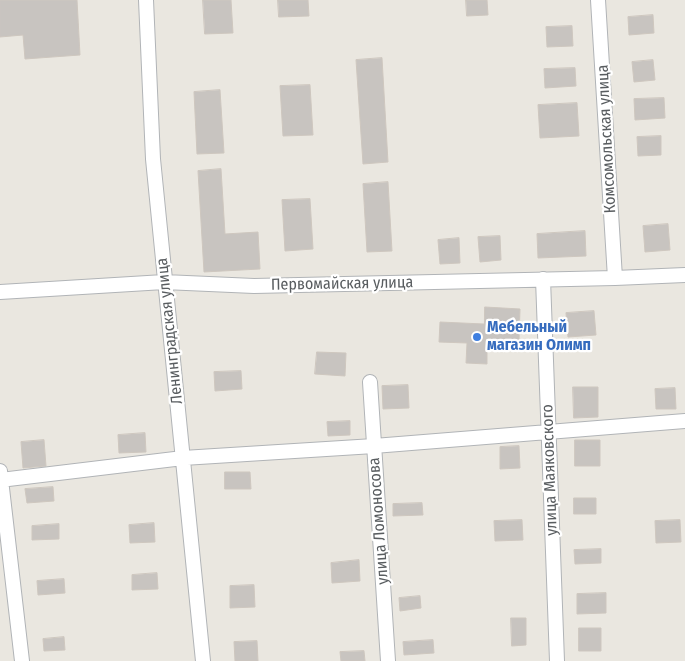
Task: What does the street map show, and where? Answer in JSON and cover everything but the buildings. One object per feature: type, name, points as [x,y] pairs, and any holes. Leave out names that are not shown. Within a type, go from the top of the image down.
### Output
[{"type":"street","name":"Ленинградская улица","points":[[146,0],[153,159],[204,661]]},
{"type":"street","name":"Комсомольская улица","points":[[598,0],[615,278]]},
{"type":"street","name":"Первомайская улица","points":[[0,292],[164,282],[254,286],[685,275]]},
{"type":"street","name":"улица Маяковского","points":[[543,279],[557,661]]},
{"type":"street","name":"улица Ломоносова","points":[[370,382],[388,661]]},
{"type":"street","points":[[0,480],[183,458],[374,446],[685,421]]},
{"type":"street","points":[[0,471],[22,661]]},
{"type":"place","name":"Мебельный магазин Олимп","points":[[477,337]]}]
